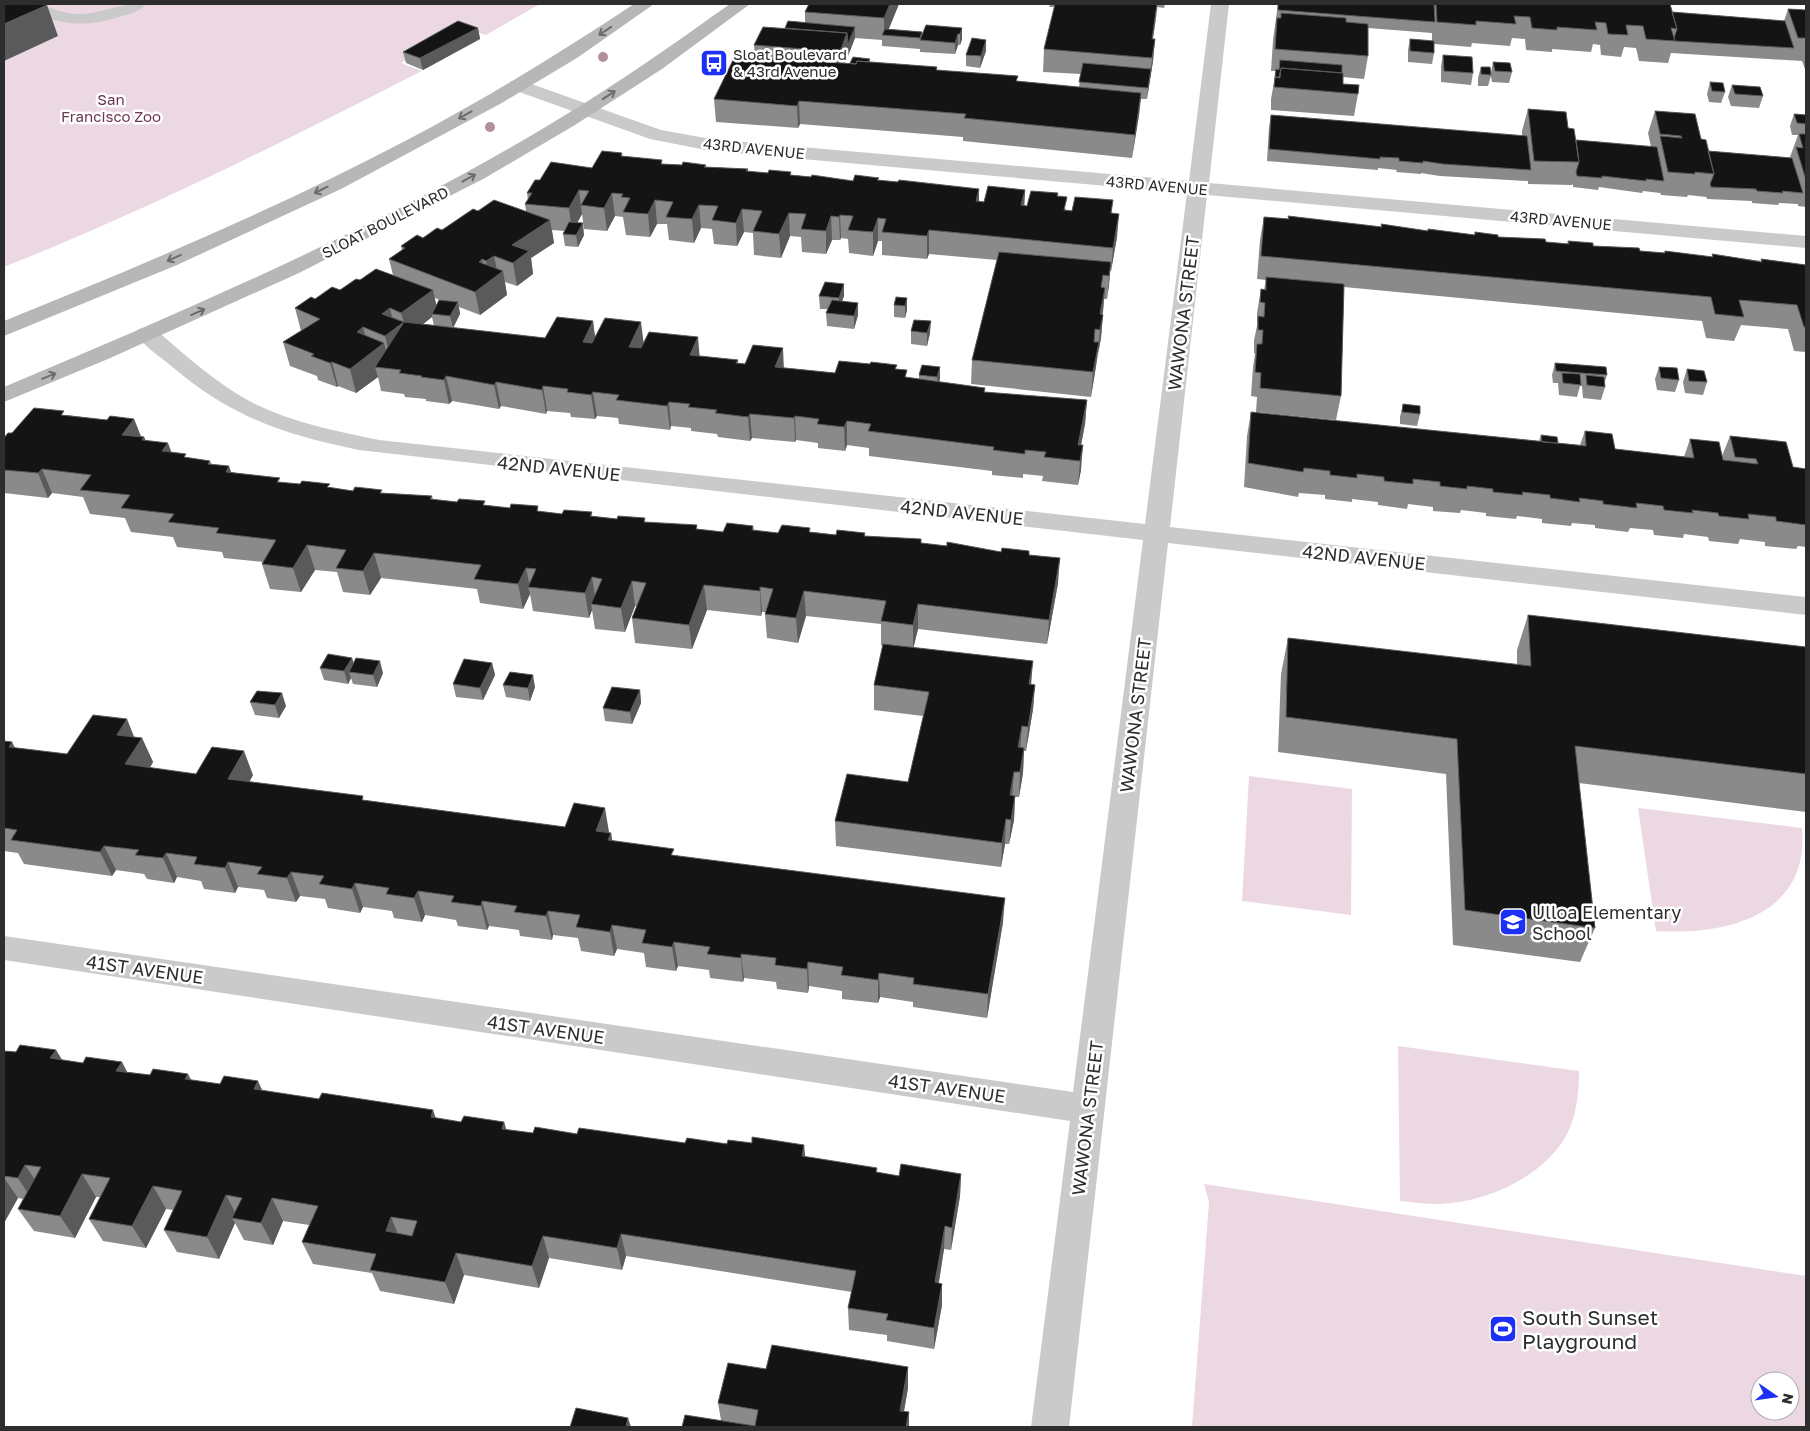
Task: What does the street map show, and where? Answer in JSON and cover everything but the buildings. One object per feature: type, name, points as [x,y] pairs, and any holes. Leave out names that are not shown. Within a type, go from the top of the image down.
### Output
[{"type":"street","points":[[15,4],[30,6],[59,18],[95,18],[122,12],[138,4]]},
{"type":"street","points":[[4,329],[122,280],[278,211],[409,145],[517,85],[592,40],[645,4]]},
{"type":"street","name":"SLOAT BOULEVARD","points":[[4,395],[147,334],[356,238],[502,160],[586,110],[681,48],[741,4]]},
{"type":"street","name":"WAWONA STREET","points":[[1050,1427],[1220,4]]},
{"type":"street","name":"43RD AVENUE","points":[[517,85],[657,134],[711,145],[1806,242]]},
{"type":"street","name":"42ND AVENUE","points":[[147,334],[201,379],[229,399],[260,415],[334,438],[422,453],[1806,606]]},
{"type":"street","name":"41ST AVENUE","points":[[4,948],[1088,1110]]},
{"type":"green space","name":"San Francisco Zoo","points":[[4,4],[540,4],[486,35],[463,28],[401,63],[422,71],[267,149],[163,198],[4,267]]},
{"type":"green space","points":[[1249,776],[1352,789],[1351,915],[1242,901]]},
{"type":"green space","points":[[1638,808],[1802,828],[1801,858],[1792,882],[1777,901],[1758,914],[1734,924],[1709,929],[1656,931]]},
{"type":"green space","points":[[1398,1046],[1579,1071],[1576,1108],[1571,1125],[1563,1141],[1539,1167],[1508,1187],[1491,1194],[1456,1203],[1438,1204],[1400,1201]]},
{"type":"green space","name":"South Sunset Playground","points":[[1204,1184],[1806,1276],[1806,1427],[1192,1427],[1209,1202]]},
{"type":"place","name":"Sloat Boulevard & 43rd Avenue","points":[[714,63]]},
{"type":"place","name":"Ulloa Elementary School","points":[[1513,922]]},
{"type":"place","name":"South Sunset Playground","points":[[1503,1329]]}]
